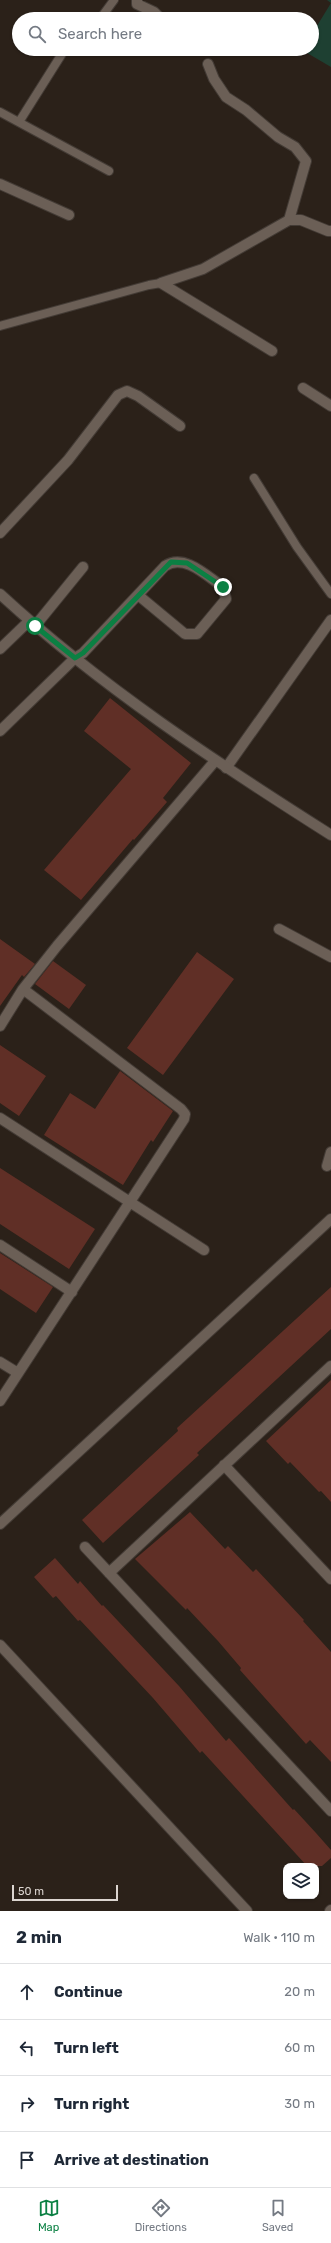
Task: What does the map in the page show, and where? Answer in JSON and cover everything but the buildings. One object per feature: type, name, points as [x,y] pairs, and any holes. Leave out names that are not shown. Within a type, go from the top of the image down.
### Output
[{"type":"street","points":[[137,0],[137,4],[154,12]]},
{"type":"street","points":[[208,64],[220,91],[226,97],[246,110],[278,137],[296,148],[306,161],[289,220]]},
{"type":"street","points":[[0,184],[69,215]]},
{"type":"street","points":[[161,284],[203,269],[289,220],[301,220],[328,232],[331,231]]},
{"type":"street","points":[[161,284],[272,351]]},
{"type":"street","points":[[302,388],[331,406]]},
{"type":"street","points":[[0,533],[68,460],[118,395],[127,391],[138,396],[180,426]]},
{"type":"street","points":[[0,731],[75,658],[83,653],[138,595],[171,562],[187,563],[223,587],[226,599],[197,634],[191,636],[185,634],[138,595]]},
{"type":"street","points":[[0,649],[32,624],[83,567]]},
{"type":"street","points":[[0,594],[32,624],[125,697],[215,761],[331,835]]},
{"type":"street","points":[[226,768],[331,620]]},
{"type":"street","points":[[0,1026],[23,989],[215,761]]},
{"type":"street","points":[[279,929],[331,957]]},
{"type":"street","points":[[0,1401],[131,1202],[184,1119],[185,1114],[181,1109],[23,989]]},
{"type":"street","points":[[0,1118],[204,1250]]},
{"type":"street","points":[[327,1166],[331,1152]]},
{"type":"street","points":[[0,1524],[331,1219]]},
{"type":"street","points":[[0,1245],[72,1292]]},
{"type":"street","points":[[0,1362],[18,1374]]},
{"type":"street","points":[[109,1573],[331,1366]]},
{"type":"street","points":[[224,1466],[331,1579]]},
{"type":"street","points":[[85,1547],[331,1811]]},
{"type":"street","points":[[0,1645],[247,1911]]},
{"type":"lane","points":[[105,12],[114,0]]},
{"type":"lane","points":[[19,122],[61,56]]},
{"type":"lane","points":[[0,112],[109,171]]},
{"type":"lane","points":[[0,326],[149,285],[161,284]]},
{"type":"lane","points":[[254,478],[298,547],[331,594]]},
{"type":"green space","points":[[331,3],[331,67],[312,56],[319,56],[319,23]]},
{"type":"route","points":[[35,626],[75,658],[83,653],[165,566],[171,562],[187,563],[223,587]]}]
